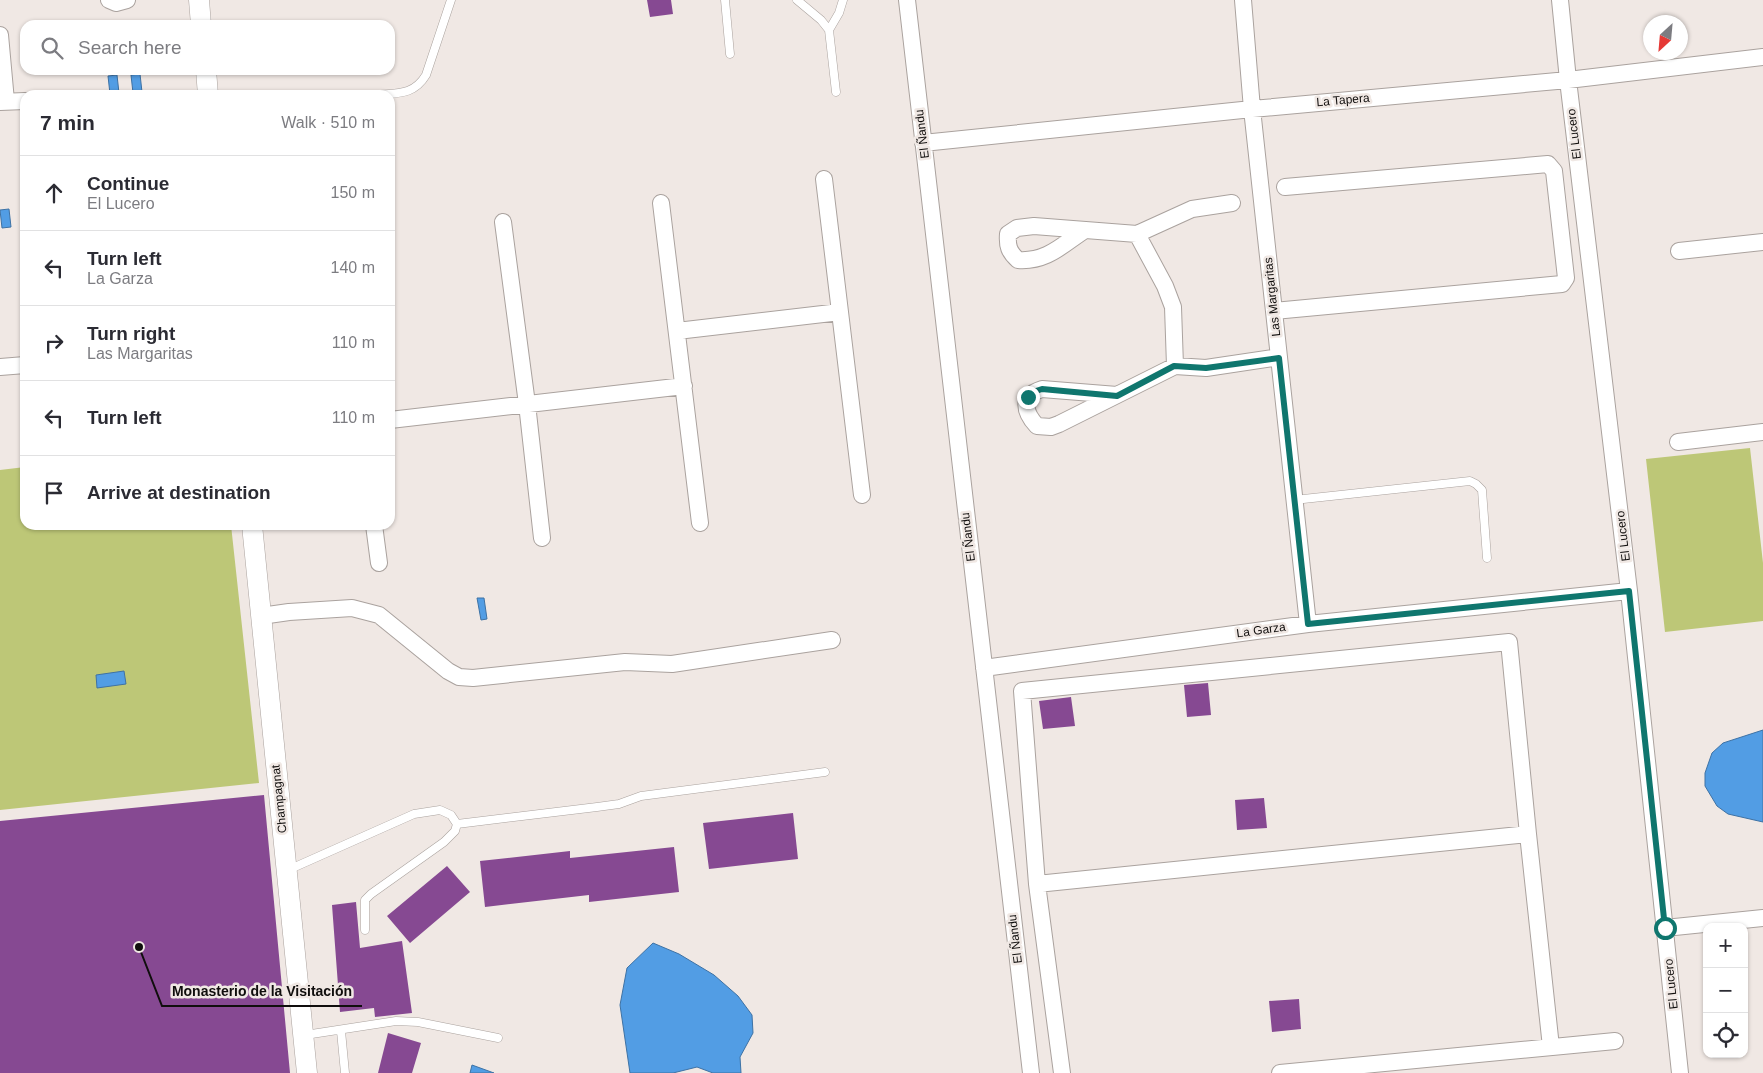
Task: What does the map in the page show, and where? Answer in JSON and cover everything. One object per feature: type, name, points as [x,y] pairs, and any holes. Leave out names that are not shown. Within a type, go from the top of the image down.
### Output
[{"type":"street","points":[[109,0],[116,2],[127,0]]},
{"type":"street","points":[[199,0],[201,20]]},
{"type":"street","name":"El Ñandu","points":[[907,0],[1031,1073]]},
{"type":"street","name":"Las Margaritas","points":[[1242,0],[1252,109],[1308,624]]},
{"type":"street","name":"El Lucero","points":[[1560,0],[1629,591],[1680,1073]]},
{"type":"street","points":[[0,35],[3,101],[20,101]]},
{"type":"street","name":"La Tapera","points":[[923,143],[1252,109],[1568,80],[1763,57]]},
{"type":"street","points":[[206,75],[208,90]]},
{"type":"street","points":[[1274,311],[1562,284],[1566,278],[1554,171],[1548,164],[1285,187]]},
{"type":"street","points":[[824,179],[862,495]]},
{"type":"street","points":[[661,203],[700,523]]},
{"type":"street","points":[[1085,230],[1137,234],[1192,209],[1232,203]]},
{"type":"street","points":[[503,222],[527,404],[542,538]]},
{"type":"street","points":[[1137,234],[1165,286],[1173,307],[1174,366]]},
{"type":"street","points":[[1679,251],[1763,242]]},
{"type":"street","points":[[677,331],[840,312]]},
{"type":"street","points":[[1117,396],[1042,389],[1033,392],[1028,397],[1026,406],[1029,417],[1037,426],[1051,427],[1117,396],[1174,366],[1206,368],[1279,358]]},
{"type":"street","points":[[0,367],[20,366]]},
{"type":"street","points":[[395,419],[684,386]]},
{"type":"street","points":[[1678,442],[1763,432]]},
{"type":"street","name":"Champagnat","points":[[252,530],[307,1073]]},
{"type":"street","points":[[375,530],[379,563]]},
{"type":"street","name":"La Garza","points":[[984,668],[1308,624],[1629,591]]},
{"type":"street","points":[[261,616],[289,612],[352,608],[366,610],[379,615],[448,671],[459,677],[473,678],[625,662],[672,664],[832,640]]},
{"type":"street","points":[[1062,1073],[1037,884],[1022,691],[1509,642],[1552,1048]]},
{"type":"street","points":[[1037,884],[1528,834]]},
{"type":"street","points":[[1665,928],[1763,918]]},
{"type":"street","points":[[1280,1073],[1615,1042]]},
{"type":"lane","points":[[395,93],[414,90],[426,75],[451,0]]},
{"type":"lane","points":[[725,0],[730,54]]},
{"type":"lane","points":[[798,0],[822,20],[829,30],[836,92]]},
{"type":"lane","points":[[829,30],[839,13],[843,0]]},
{"type":"lane","points":[[1294,500],[1470,481],[1482,490],[1487,558]]},
{"type":"lane","points":[[457,824],[619,804],[641,796],[825,772]]},
{"type":"lane","points":[[286,870],[414,814],[440,810],[451,815],[457,824],[455,831],[444,842],[365,900],[365,930]]},
{"type":"lane","points":[[303,1035],[396,1021],[418,1022],[498,1038]]},
{"type":"lane","points":[[342,1030],[345,1073]]},
{"type":"green space","points":[[1750,448],[1763,563],[1763,621],[1665,632],[1646,459]]},
{"type":"green space","points":[[20,468],[20,530],[232,530],[259,783],[0,810],[0,470]]},
{"type":"water","points":[[117,75],[119,90],[110,90],[108,76]]},
{"type":"water","points":[[131,75],[140,75],[142,90],[133,90]]},
{"type":"water","points":[[9,209],[11,227],[2,228],[0,210]]},
{"type":"water","points":[[477,598],[484,598],[487,619],[481,620]]},
{"type":"water","points":[[124,671],[126,684],[97,688],[96,675]]},
{"type":"water","points":[[1763,730],[1763,822],[1728,814],[1717,806],[1705,786],[1705,773],[1712,753],[1723,743]]},
{"type":"water","points":[[653,943],[679,954],[714,975],[738,996],[752,1015],[753,1033],[740,1057],[741,1073],[713,1073],[697,1067],[673,1073],[630,1073],[620,1005],[627,968]]},
{"type":"water","points":[[472,1065],[494,1073],[470,1073]]},
{"type":"building","points":[[647,0],[671,0],[673,14],[650,17]]},
{"type":"building","points":[[1208,683],[1211,715],[1187,717],[1184,685]]},
{"type":"building","points":[[1071,697],[1075,726],[1043,729],[1039,701]]},
{"type":"building","points":[[264,795],[290,1073],[0,1073],[0,821]]},
{"type":"building","points":[[1264,798],[1267,828],[1237,830],[1235,800]]},
{"type":"building","points":[[793,813],[798,859],[709,869],[703,823]]},
{"type":"building","points":[[674,847],[679,892],[589,902],[589,895],[485,907],[480,861],[570,851],[570,858]]},
{"type":"building","points":[[447,866],[470,892],[410,943],[387,916]]},
{"type":"building","points":[[356,902],[360,948],[402,941],[412,1013],[375,1017],[374,1008],[340,1012],[332,905]]},
{"type":"building","points":[[1299,999],[1301,1029],[1272,1032],[1269,1001]]},
{"type":"building","points":[[388,1033],[421,1043],[412,1073],[378,1073]]},
{"type":"place","name":"Monasterio de la Visitación","points":[[139,947]]},
{"type":"route","points":[[1028,397],[1033,392],[1042,389],[1117,396],[1174,366],[1206,368],[1279,358],[1308,624],[1629,591],[1665,928]]}]
